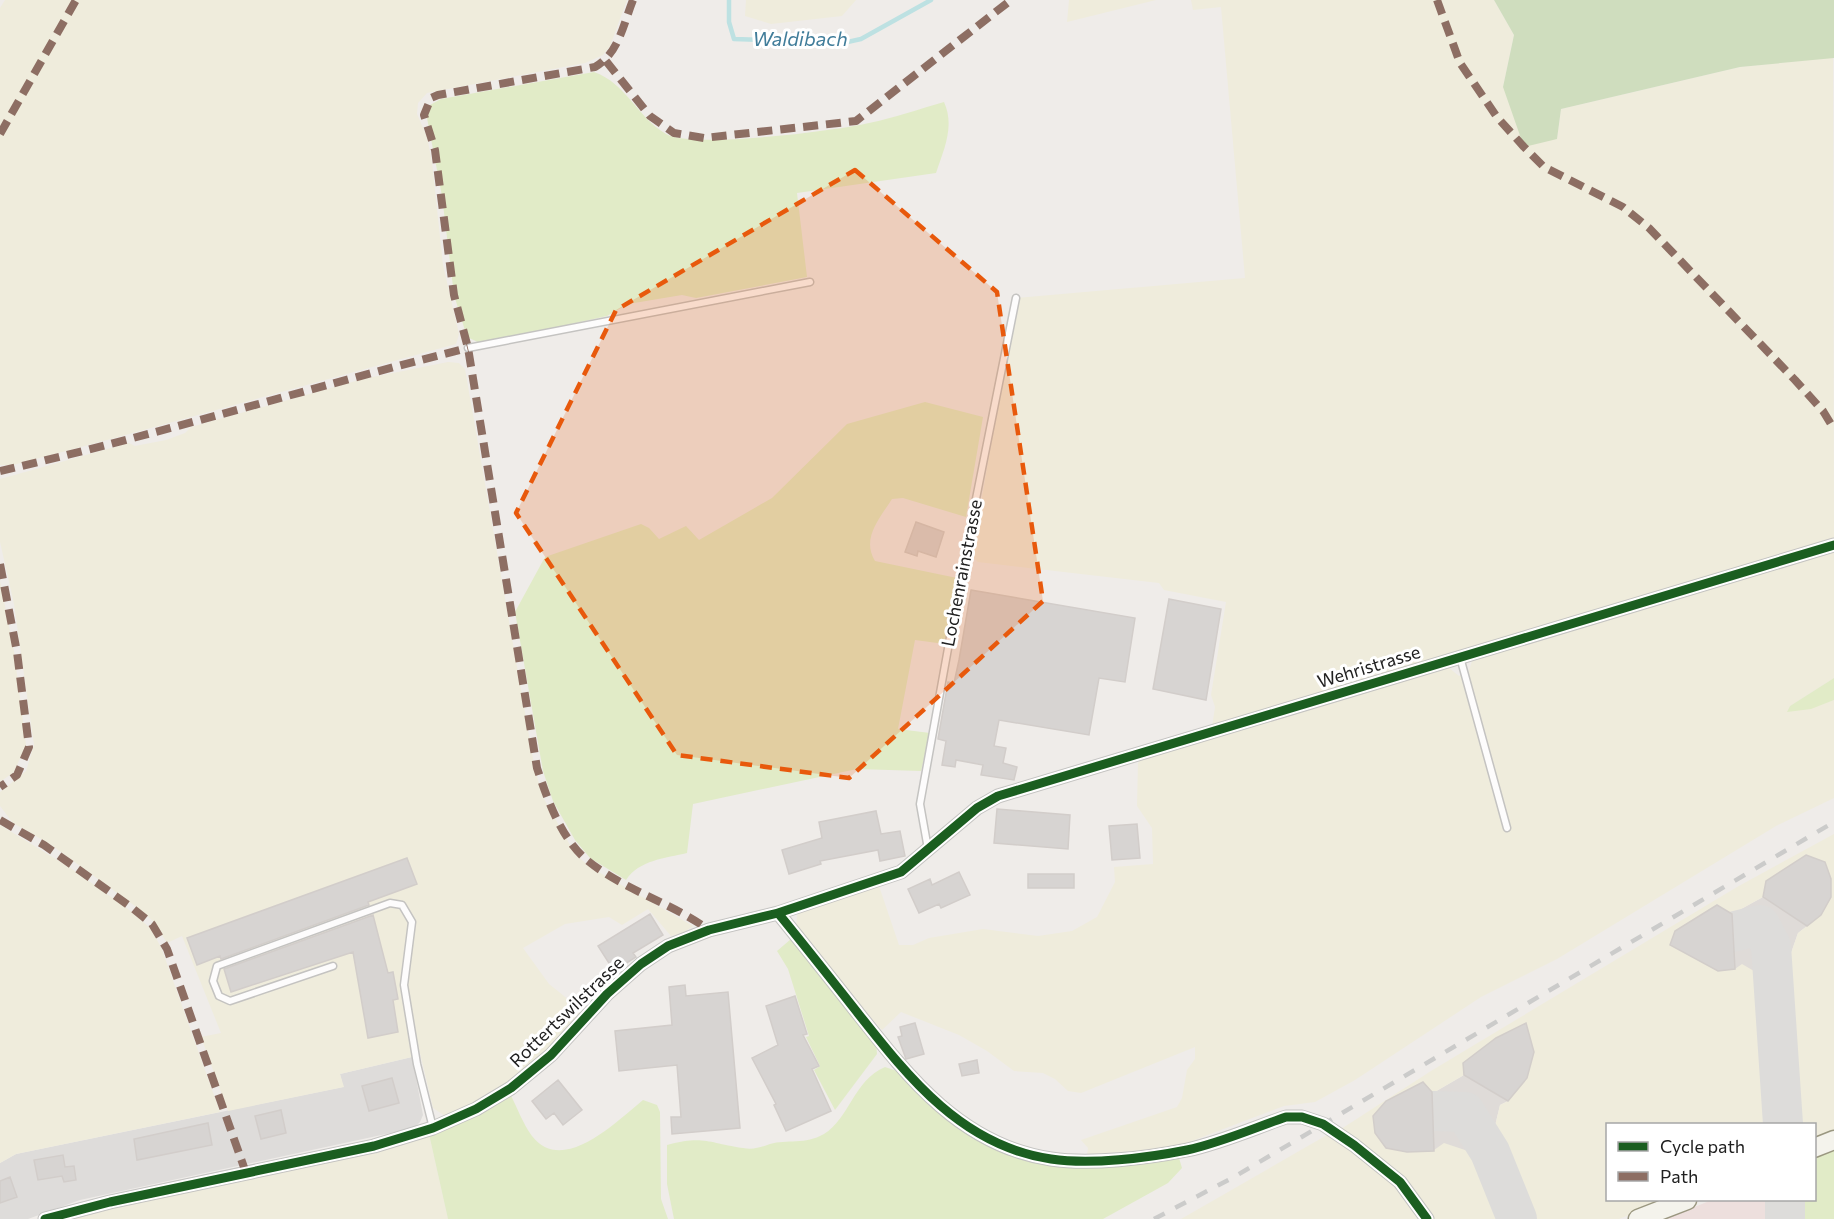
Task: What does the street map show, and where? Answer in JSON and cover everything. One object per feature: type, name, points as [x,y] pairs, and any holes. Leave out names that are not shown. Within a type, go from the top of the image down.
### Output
[{"type":"main road","points":[[1816,1148],[1834,1140]]},
{"type":"main road","points":[[1638,1219],[1684,1201]]},
{"type":"street","name":"Wehristrasse","points":[[928,849],[977,808],[998,796],[1834,545]]},
{"type":"street","name":"Rottertswilstrasse","points":[[45,1219],[110,1202],[374,1146],[433,1128],[476,1109],[511,1088],[551,1055],[607,994],[640,964],[668,946],[709,930],[778,913],[901,873],[928,849]]},
{"type":"street","points":[[778,913],[907,1076],[944,1110],[992,1141],[1050,1159],[1126,1157],[1188,1150],[1286,1117],[1302,1117],[1323,1124],[1400,1182],[1426,1219]]},
{"type":"lane","points":[[468,348],[810,282]]},
{"type":"lane","name":"Lochenrainstrasse","points":[[928,849],[920,804],[964,554],[1016,298]]},
{"type":"lane","points":[[1460,657],[1507,828]]},
{"type":"lane","points":[[333,966],[230,1001],[219,996],[213,981],[217,966],[390,903],[402,905],[412,922],[404,985],[417,1064],[433,1128]]},
{"type":"highlighted area","points":[[855,170],[997,292],[1043,601],[849,778],[677,755],[516,513],[616,310]]},
{"type":"shaded area","points":[[5,0],[627,0],[610,46],[603,55],[585,63],[427,93],[418,103],[417,114],[427,137],[432,162],[443,265],[459,334],[456,344],[111,439],[13,465],[0,465],[0,8]]},
{"type":"shaded area","points":[[746,0],[856,0],[842,16],[771,24],[745,16]]},
{"type":"shaded area","points":[[1069,0],[1156,0],[1067,22]]},
{"type":"shaded area","points":[[1191,0],[1494,0],[1514,35],[1503,87],[1557,139],[1561,109],[1740,67],[1833,57],[1834,543],[1212,727],[1215,707],[1211,695],[1226,602],[1164,590],[1159,583],[978,562],[972,556],[1016,298],[1245,278],[1221,7],[1193,10]]},
{"type":"shaded area","points":[[448,362],[459,363],[465,369],[535,770],[543,797],[575,854],[590,867],[693,926],[683,933],[671,936],[648,909],[622,925],[609,917],[565,924],[523,948],[549,984],[584,1012],[539,1057],[503,1087],[465,1109],[445,1116],[433,1108],[415,1032],[412,1057],[340,1074],[344,1087],[228,1111],[201,1037],[221,1033],[182,936],[167,943],[153,921],[139,909],[50,844],[13,823],[0,806],[0,792],[26,771],[34,745],[14,604],[0,542],[0,479],[129,443],[135,446],[166,440],[185,433],[191,427],[363,379]]},
{"type":"shaded area","points":[[1834,552],[1834,678],[1790,706],[1788,711],[1811,708],[1834,700],[1834,798],[1776,826],[1557,959],[1481,997],[1355,1080],[1315,1102],[1284,1106],[1176,1147],[1087,1155],[1088,1148],[1081,1140],[1177,1107],[1182,1098],[1187,1070],[1195,1059],[1195,1047],[1081,1093],[1068,1091],[1055,1079],[1043,1073],[1014,1071],[987,1051],[959,1035],[901,1012],[882,1030],[800,938],[796,929],[797,915],[803,910],[879,886],[899,945],[913,945],[929,938],[983,929],[1038,936],[1072,931],[1097,917],[1115,882],[1114,867],[1153,864],[1152,828],[1137,806],[1138,763],[1144,755],[1441,668],[1449,668],[1459,676],[1468,673],[1472,661],[1478,657]]},
{"type":"shaded area","points":[[0,581],[14,651],[26,745],[14,772],[0,782]]},
{"type":"shaded area","points":[[0,825],[72,869],[132,912],[150,928],[161,947],[220,1112],[16,1154],[0,1163]]},
{"type":"shaded area","points":[[1834,834],[1834,1131],[1816,1139],[1816,1123],[1789,1123],[1783,976],[1798,933],[1807,926],[1763,897],[1732,914],[1735,969],[1742,964],[1766,978],[1772,1123],[1606,1123],[1606,1201],[1664,1201],[1619,1219],[1525,1219],[1496,1148],[1494,1130],[1500,1105],[1508,1101],[1464,1075],[1433,1093],[1434,1150],[1444,1143],[1477,1154],[1482,1160],[1506,1219],[1430,1219],[1398,1173],[1379,1156],[1338,1131],[1431,1071],[1737,887]]},
{"type":"shaded area","points":[[1763,897],[1807,926],[1798,933],[1783,976],[1789,1123],[1772,1123],[1735,969],[1732,914]]},
{"type":"shaded area","points":[[412,1057],[423,1115],[414,1128],[80,1200],[28,1219],[0,1219],[0,1163],[16,1154],[343,1087],[340,1074]]},
{"type":"shaded area","points":[[1464,1075],[1508,1101],[1500,1105],[1494,1130],[1496,1148],[1526,1219],[1506,1219],[1482,1160],[1477,1154],[1434,1151],[1433,1093]]},
{"type":"shaded area","points":[[429,1134],[448,1219],[68,1219],[101,1210]]},
{"type":"shaded area","points":[[1327,1135],[1381,1170],[1419,1219],[1181,1219]]},
{"type":"shaded area","points":[[1834,1150],[1834,1219],[1664,1219],[1709,1201],[1816,1201],[1816,1158]]},
{"type":"green space","points":[[1494,0],[1834,0],[1834,58],[1740,67],[1561,109],[1557,139],[1524,147],[1503,87],[1514,35]]},
{"type":"green space","points":[[594,72],[615,84],[656,127],[666,134],[681,138],[733,139],[827,130],[878,121],[944,102],[949,120],[947,138],[936,173],[797,193],[807,277],[696,298],[682,295],[628,304],[607,316],[482,344],[467,337],[454,295],[442,196],[427,118],[430,105],[441,99]]},
{"type":"green space","points":[[925,402],[983,417],[966,517],[903,498],[892,499],[871,536],[871,553],[875,561],[957,578],[945,644],[915,640],[898,729],[930,733],[921,771],[857,769],[693,804],[687,853],[645,864],[631,873],[626,880],[590,858],[575,840],[553,801],[543,771],[515,612],[545,557],[641,524],[649,528],[659,539],[686,526],[699,540],[772,498],[847,424]]},
{"type":"green space","points":[[1834,678],[1834,700],[1811,709],[1787,712],[1790,706]]},
{"type":"green space","points":[[791,939],[876,1042],[877,1054],[835,1110],[814,1070],[820,1066],[806,1037],[809,1036],[788,969],[777,951]]},
{"type":"green space","points":[[885,1067],[900,1072],[939,1112],[965,1132],[985,1144],[1014,1155],[1179,1158],[1182,1168],[1168,1183],[1103,1219],[674,1219],[667,1184],[667,1145],[698,1140],[751,1149],[817,1137],[833,1127],[866,1081]]},
{"type":"green space","points":[[510,1094],[532,1136],[545,1147],[559,1150],[574,1148],[589,1141],[643,1100],[657,1105],[660,1112],[661,1199],[668,1219],[448,1219],[429,1134]]},
{"type":"green space","points":[[1834,1150],[1834,1219],[1793,1219],[1792,1201],[1816,1201],[1816,1158]]},
{"type":"building","points":[[916,522],[944,532],[936,557],[918,551],[917,556],[905,552]]},
{"type":"building","points":[[971,590],[1135,618],[1125,682],[1099,678],[1089,735],[999,720],[994,746],[1006,748],[1003,763],[1017,767],[1014,780],[981,775],[983,765],[956,760],[955,767],[942,765],[946,741],[938,739],[948,682],[954,683]]},
{"type":"building","points":[[1169,599],[1221,609],[1206,700],[1153,689]]},
{"type":"building","points":[[997,809],[1070,815],[1068,849],[994,843]]},
{"type":"building","points":[[876,811],[881,834],[900,831],[905,856],[880,861],[878,850],[820,861],[821,864],[789,874],[782,850],[822,838],[819,822]]},
{"type":"building","points":[[1137,824],[1140,858],[1112,860],[1109,826]]},
{"type":"building","points":[[1806,855],[1825,862],[1831,879],[1831,897],[1821,915],[1807,926],[1763,897],[1766,881]]},
{"type":"building","points":[[407,858],[417,884],[368,902],[369,905],[221,959],[220,956],[197,965],[187,938]]},
{"type":"building","points":[[959,872],[970,895],[941,908],[939,904],[919,913],[908,889],[930,879],[932,885]]},
{"type":"building","points":[[1028,874],[1074,874],[1074,888],[1028,888]]},
{"type":"building","points":[[1717,905],[1732,914],[1735,969],[1718,971],[1670,945],[1675,931]]},
{"type":"building","points":[[650,914],[663,935],[633,953],[636,957],[614,971],[598,946]]},
{"type":"building","points":[[373,915],[388,973],[393,972],[398,999],[393,1000],[398,1032],[368,1038],[353,952],[231,992],[224,969]]},
{"type":"building","points":[[685,985],[686,996],[728,992],[740,1128],[672,1134],[671,1117],[681,1117],[677,1065],[619,1071],[615,1031],[672,1025],[669,987]]},
{"type":"building","points":[[795,996],[807,1034],[803,1035],[819,1066],[812,1069],[831,1111],[786,1131],[774,1105],[776,1104],[752,1058],[778,1045],[766,1006]]},
{"type":"building","points":[[915,1023],[924,1054],[906,1059],[898,1037],[902,1036],[900,1027]]},
{"type":"building","points":[[1526,1023],[1534,1052],[1527,1078],[1508,1101],[1464,1075],[1463,1063],[1496,1038]]},
{"type":"building","points":[[977,1060],[979,1073],[962,1076],[959,1064]]},
{"type":"building","points":[[392,1078],[399,1103],[369,1111],[362,1086]]},
{"type":"building","points":[[558,1080],[582,1110],[563,1125],[554,1113],[546,1119],[532,1101]]},
{"type":"building","points":[[1423,1082],[1432,1092],[1434,1151],[1407,1152],[1386,1148],[1375,1133],[1373,1116],[1386,1101]]},
{"type":"building","points":[[281,1110],[286,1133],[261,1139],[255,1116]]},
{"type":"building","points":[[208,1123],[212,1145],[137,1160],[134,1139]]},
{"type":"building","points":[[63,1155],[65,1167],[74,1166],[76,1180],[64,1182],[62,1176],[38,1180],[34,1160]]},
{"type":"building","points":[[10,1177],[17,1197],[0,1203],[0,1181]]},
{"type":"waterway","name":"Waldibach","points":[[729,0],[729,22],[734,39],[843,43],[861,39],[931,0]]},
{"type":"taxiway","points":[[1732,932],[1760,925],[1771,946],[1783,1123]]},
{"type":"taxiway","points":[[1433,1111],[1465,1112],[1490,1152],[1517,1219]]},
{"type":"taxiway","points":[[1785,1201],[1785,1219]]},
{"type":"railway","points":[[1154,1219],[1234,1177],[1834,822]]},
{"type":"marked path","points":[[0,134],[76,0]]},
{"type":"marked path","points":[[633,0],[615,46],[610,54],[595,67],[438,95],[431,98],[424,115],[435,150],[454,295],[468,348],[541,781],[563,831],[588,861],[617,880],[695,920],[709,930]]},
{"type":"marked path","points":[[606,61],[650,116],[674,133],[704,138],[856,121],[1011,0]]},
{"type":"marked path","points":[[1437,0],[1460,63],[1497,117],[1524,147],[1544,167],[1623,207],[1649,228],[1795,380],[1823,411],[1834,429]]},
{"type":"marked path","points":[[0,471],[468,348]]},
{"type":"marked path","points":[[0,564],[17,652],[29,747],[17,775],[0,787]]},
{"type":"marked path","points":[[0,820],[44,845],[152,924],[167,949],[246,1173]]},
{"type":"cycle path","points":[[45,1219],[110,1202],[374,1146],[433,1128],[476,1109],[511,1088],[551,1055],[607,994],[641,964],[668,946],[709,930],[778,913],[901,872],[977,808],[998,796],[1834,545]]},
{"type":"cycle path","points":[[778,913],[877,1037],[918,1084],[964,1124],[990,1140],[1019,1152],[1051,1159],[1119,1160],[1187,1150],[1286,1117],[1302,1117],[1323,1124],[1354,1145],[1400,1182],[1427,1219]]}]
